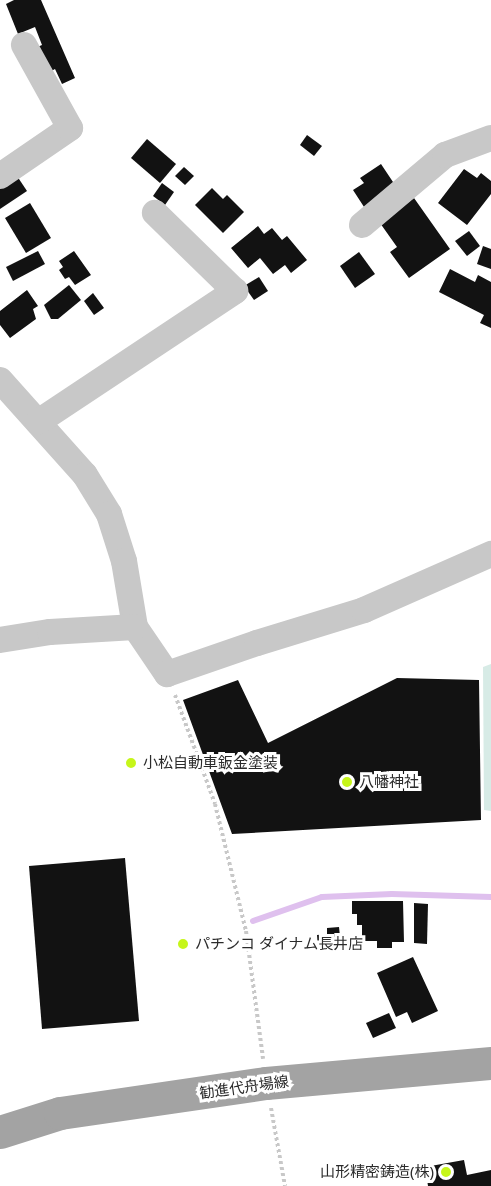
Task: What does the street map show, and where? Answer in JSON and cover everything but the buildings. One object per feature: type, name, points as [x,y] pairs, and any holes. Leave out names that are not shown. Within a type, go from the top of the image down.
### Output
[{"type":"main road","name":"勧進代舟場線","points":[[0,1132],[60,1113],[266,1083],[491,1063]]},
{"type":"street","points":[[0,176],[70,128],[24,45]]},
{"type":"street","points":[[362,225],[445,155],[491,138]]},
{"type":"street","points":[[38,422],[235,291],[155,213]]},
{"type":"street","points":[[0,380],[85,475],[109,514],[124,561],[135,627],[167,674],[364,610],[491,554]]},
{"type":"street","points":[[0,640],[50,632],[135,627]]},
{"type":"path","points":[[167,674],[215,804],[246,931],[266,1083],[285,1186]]},
{"type":"shaded area","points":[[491,664],[491,811],[484,810],[483,667]]},
{"type":"waterway","points":[[253,921],[322,897],[392,894],[491,897]]},
{"type":"place","name":"小松自動車鈑金塗装","points":[[131,763]]},
{"type":"place","name":"八幡神社","points":[[347,782]]},
{"type":"place","name":"パチンコ ダイナム長井店","points":[[183,944]]},
{"type":"place","name":"山形精密鋳造(株)","points":[[446,1172]]}]
